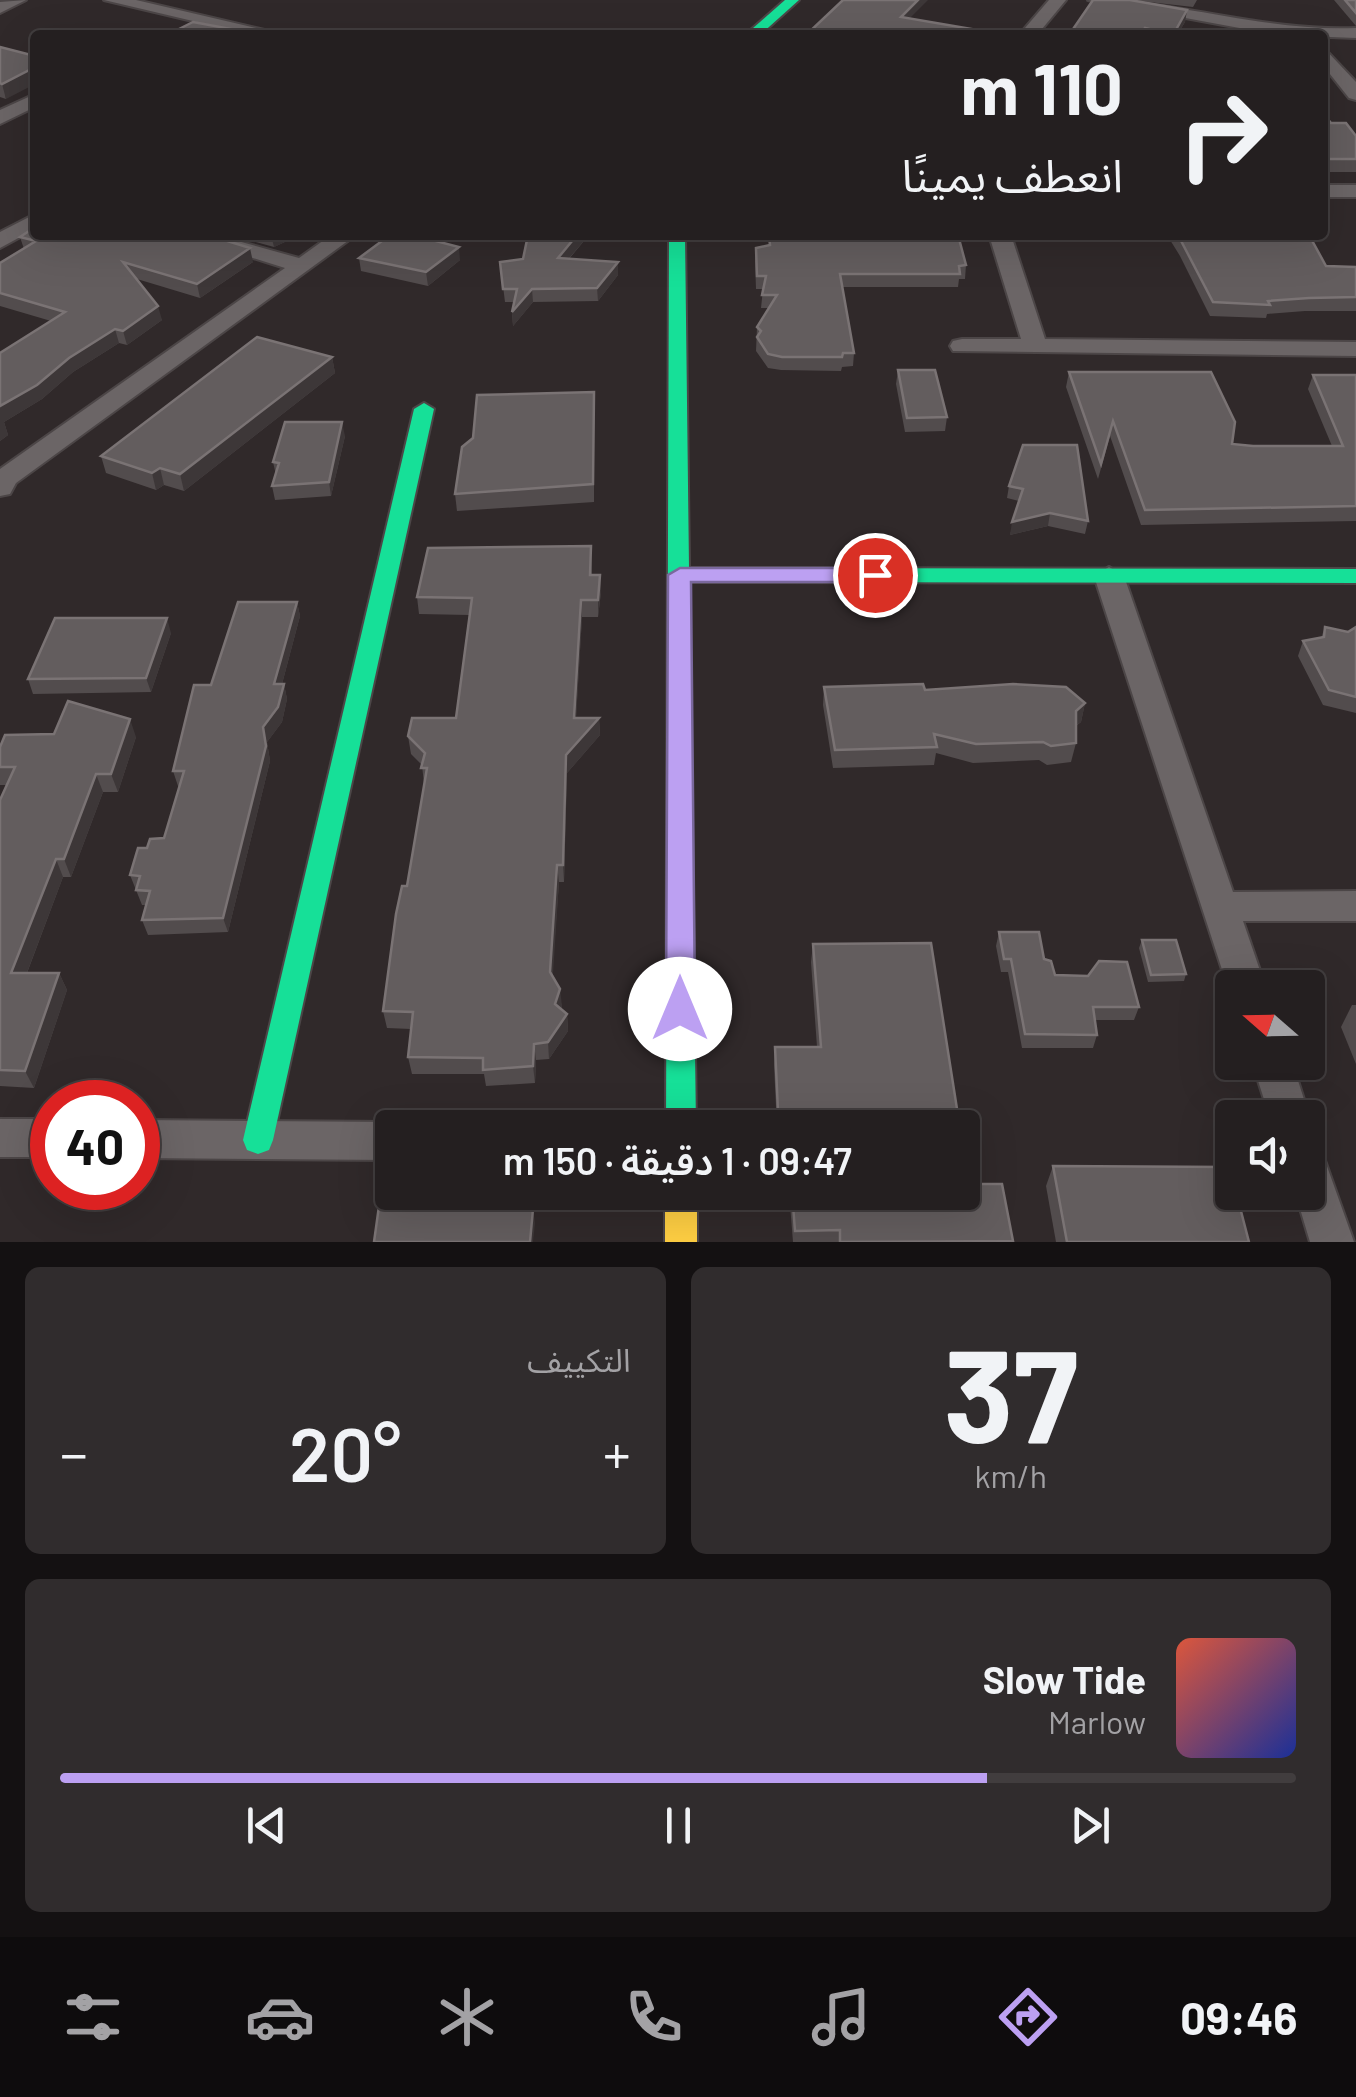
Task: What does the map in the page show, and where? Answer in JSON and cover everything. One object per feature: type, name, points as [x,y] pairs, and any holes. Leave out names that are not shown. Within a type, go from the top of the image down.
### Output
[{"type":"street","points":[[0,8],[18,0]]},
{"type":"street","points":[[112,0],[255,30]]},
{"type":"street","points":[[758,30],[793,0]]},
{"type":"street","points":[[1032,30],[1058,0]]},
{"type":"street","points":[[1096,0],[1280,30]]},
{"type":"street","points":[[169,30],[194,17]]},
{"type":"street","points":[[1328,34],[1356,33]]},
{"type":"street","points":[[1328,59],[1356,94]]},
{"type":"street","points":[[2,116],[30,102]]},
{"type":"street","points":[[1328,191],[1356,191]]},
{"type":"street","points":[[0,241],[30,223]]},
{"type":"street","points":[[209,240],[304,266]]},
{"type":"street","points":[[0,488],[4,479],[338,240]]},
{"type":"street","points":[[676,240],[680,1110]]},
{"type":"street","points":[[1002,240],[1035,347]]},
{"type":"street","points":[[962,346],[1356,348]]},
{"type":"street","points":[[258,1140],[424,408]]},
{"type":"street","points":[[680,575],[1356,576]]},
{"type":"street","points":[[1110,576],[1240,970]]},
{"type":"street","points":[[1220,907],[1356,906]]},
{"type":"street","points":[[0,1138],[30,1138]]},
{"type":"street","points":[[160,1139],[375,1140]]},
{"type":"street","points":[[681,1210],[681,1242]]},
{"type":"street","points":[[1321,1210],[1332,1242]]},
{"type":"building","points":[[843,0],[918,0],[901,17],[977,30],[811,30]]},
{"type":"building","points":[[1093,0],[1130,0],[1187,10],[1176,30],[1072,30]]},
{"type":"building","points":[[1345,0],[1356,0],[1356,13]]},
{"type":"building","points":[[193,22],[237,30],[177,30]]},
{"type":"building","points":[[0,47],[30,55],[30,70],[0,83]]},
{"type":"building","points":[[1328,119],[1346,123],[1356,136],[1356,159],[1328,159]]},
{"type":"building","points":[[32,240],[224,240],[250,248],[197,284],[123,262],[158,306],[123,331],[115,329],[69,358],[37,385],[0,406],[0,353],[65,312],[0,293],[0,263],[36,241]]},
{"type":"building","points":[[383,240],[432,240],[459,247],[426,272],[359,258]]},
{"type":"building","points":[[527,240],[573,240],[558,258],[618,262],[597,288],[532,289],[512,312],[517,289],[503,289],[500,262],[523,259]]},
{"type":"building","points":[[770,240],[959,240],[966,265],[959,266],[960,274],[840,274],[854,353],[843,353],[842,357],[782,357],[768,354],[757,337],[761,331],[757,327],[777,295],[762,295],[766,276],[757,276],[756,248],[770,245]]},
{"type":"building","points":[[1181,240],[1312,240],[1326,266],[1356,267],[1356,297],[1268,301],[1270,305],[1213,302]]},
{"type":"building","points":[[257,337],[332,357],[180,474],[160,468],[152,473],[101,456]]},
{"type":"building","points":[[898,370],[935,370],[947,417],[907,418]]},
{"type":"building","points":[[1069,372],[1211,372],[1235,422],[1232,444],[1253,446],[1343,446],[1313,375],[1356,375],[1356,506],[1145,510],[1113,421],[1101,464]]},
{"type":"building","points":[[594,392],[593,484],[455,494],[462,447],[473,438],[477,395]]},
{"type":"building","points":[[285,422],[342,422],[329,482],[272,486],[279,463],[273,462]]},
{"type":"building","points":[[1023,445],[1077,445],[1088,521],[1050,513],[1012,522],[1023,489],[1009,486]]},
{"type":"building","points":[[591,546],[590,575],[600,575],[598,600],[581,600],[574,718],[599,718],[566,755],[563,865],[557,865],[550,972],[560,989],[555,1004],[567,1014],[548,1042],[534,1044],[533,1066],[483,1070],[483,1058],[408,1057],[413,1012],[383,1011],[396,914],[402,886],[407,886],[427,768],[421,768],[425,753],[408,736],[412,718],[456,718],[472,598],[417,597],[428,548]]},
{"type":"building","points":[[238,602],[297,602],[274,684],[284,684],[278,707],[263,727],[266,746],[223,918],[142,920],[150,891],[136,890],[140,876],[130,875],[138,848],[147,848],[150,839],[164,838],[184,771],[173,771],[194,685],[211,685]]},
{"type":"building","points":[[55,618],[167,618],[146,678],[28,679]]},
{"type":"building","points":[[1325,627],[1348,632],[1356,627],[1356,697],[1329,690],[1303,641],[1324,637]]},
{"type":"building","points":[[923,684],[925,690],[1013,684],[1066,687],[1085,703],[1076,711],[1076,743],[976,744],[934,734],[937,747],[835,750],[824,687]]},
{"type":"building","points":[[68,701],[130,719],[111,774],[96,774],[64,859],[56,859],[11,973],[59,973],[25,1071],[0,1070],[0,800],[15,767],[0,767],[0,747],[5,735],[54,734]]},
{"type":"building","points":[[999,932],[1039,932],[1044,959],[1051,961],[1055,975],[1088,976],[1099,961],[1127,962],[1139,1007],[1093,1007],[1097,1035],[1025,1034],[1011,959],[1004,959]]},
{"type":"building","points":[[1142,940],[1176,940],[1186,974],[1151,975]]},
{"type":"building","points":[[931,943],[957,1110],[778,1110],[775,1047],[821,1047],[813,944]]},
{"type":"building","points":[[1053,1166],[1215,1167],[1215,1210],[1241,1210],[1249,1242],[1067,1242]]},
{"type":"building","points":[[980,1184],[1002,1184],[1013,1241],[840,1242],[840,1230],[795,1231],[793,1210],[980,1210]]},
{"type":"building","points":[[378,1210],[533,1210],[530,1242],[374,1242]]},
{"type":"traffic: fast","points":[[758,30],[793,0]]},
{"type":"traffic: fast","points":[[677,240],[681,1110]]},
{"type":"traffic: fast","points":[[258,1140],[424,409]]},
{"type":"traffic: fast","points":[[680,575],[1356,576]]},
{"type":"traffic: slow","points":[[681,1210],[681,1242]]},
{"type":"route","points":[[680,1009],[680,575],[875,575]]}]
